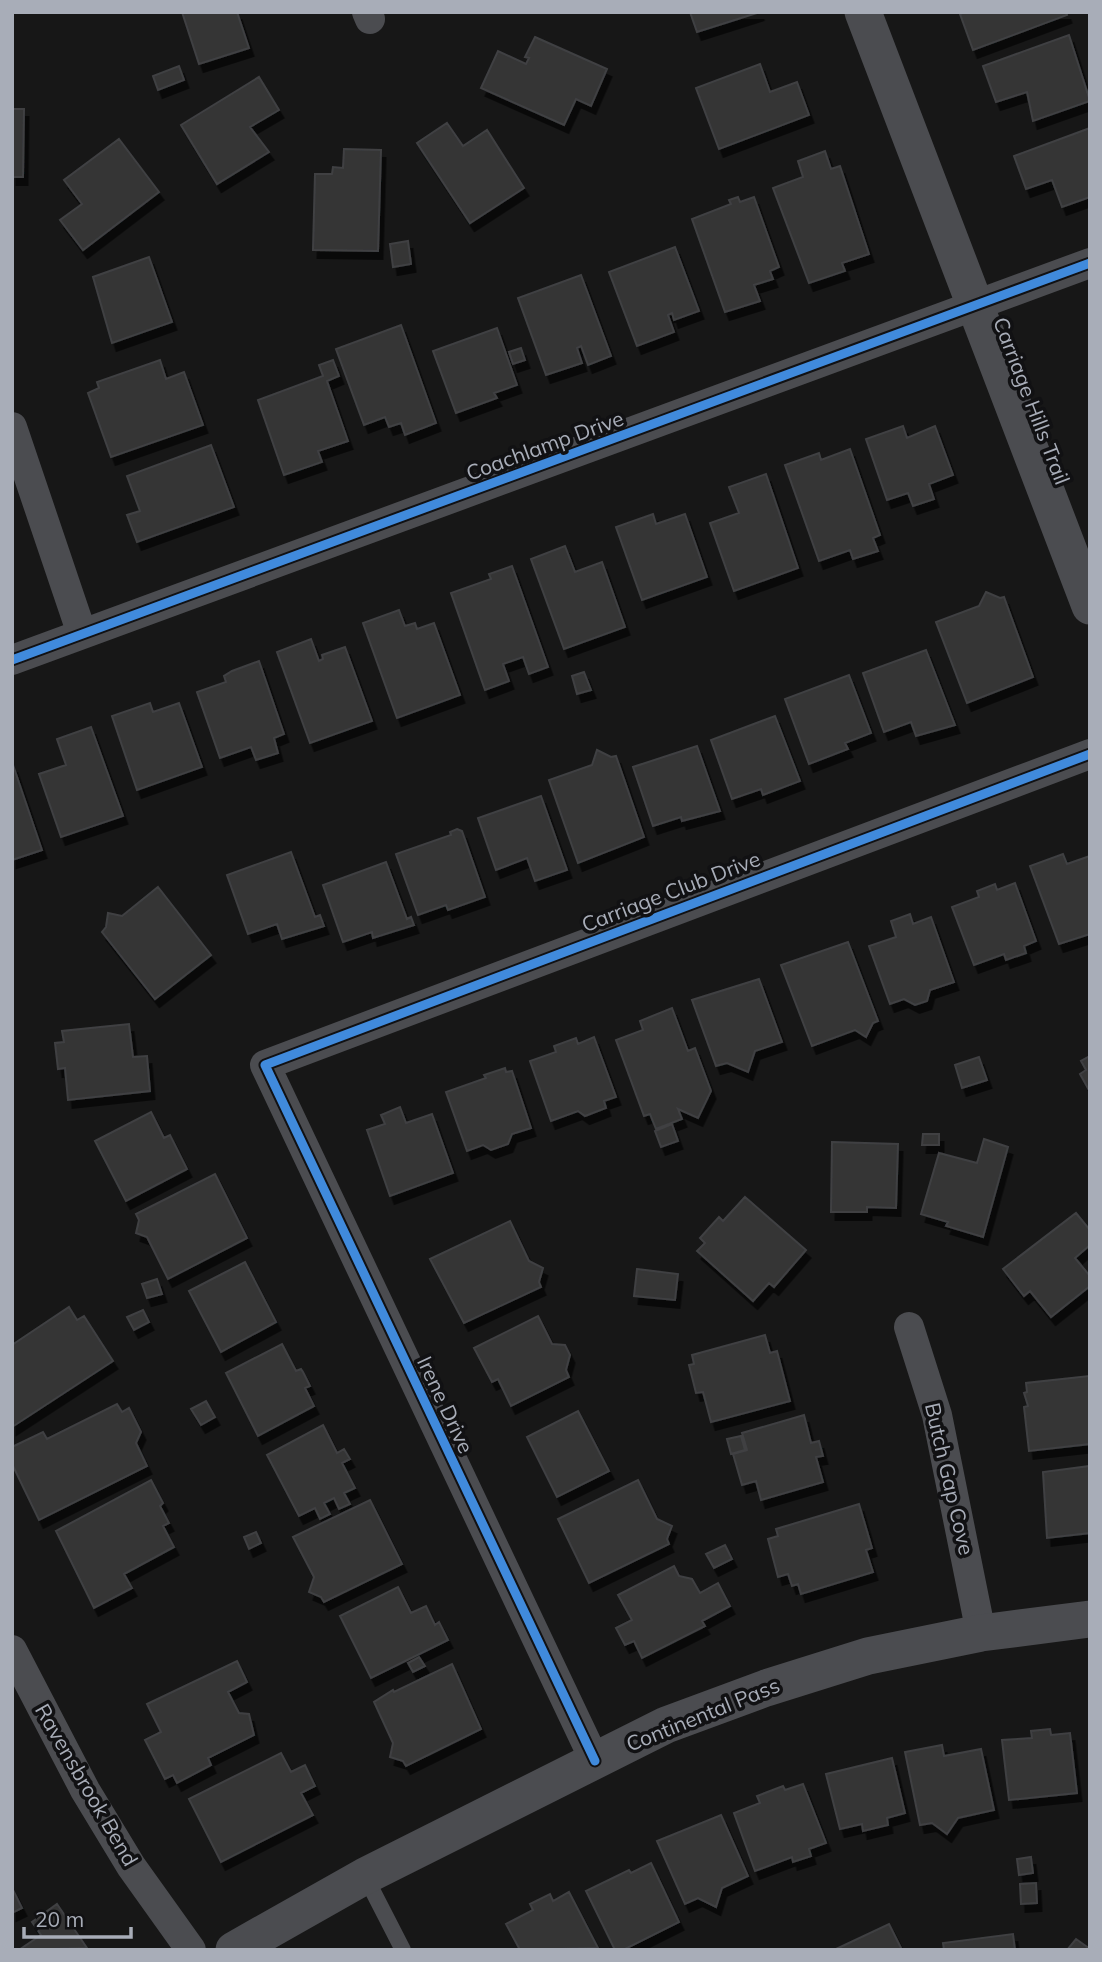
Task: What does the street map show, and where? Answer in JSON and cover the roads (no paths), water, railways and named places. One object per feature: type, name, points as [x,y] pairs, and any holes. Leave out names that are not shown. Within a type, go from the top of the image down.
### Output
[{"type":"street","name":"Carriage Hills Trail","points":[[863,12],[1090,606]]},
{"type":"street","name":"Coachlamp Drive","points":[[12,660],[1090,263]]},
{"type":"street","points":[[12,427],[82,634]]},
{"type":"street","name":"Carriage Club Drive","points":[[265,1065],[1090,754]]},
{"type":"street","name":"Irene Drive","points":[[265,1065],[595,1761]]},
{"type":"street","name":"Butch Gap Cove","points":[[909,1327],[937,1415],[981,1633]]},
{"type":"street","name":"Continental Pass","points":[[234,1950],[365,1876],[666,1725],[766,1688],[868,1656],[981,1633],[1090,1619]]},
{"type":"street","name":"Ravensbrook Bend","points":[[12,1650],[85,1790],[131,1866],[191,1950]]},
{"type":"lane","points":[[365,1876],[403,1950]]}]
